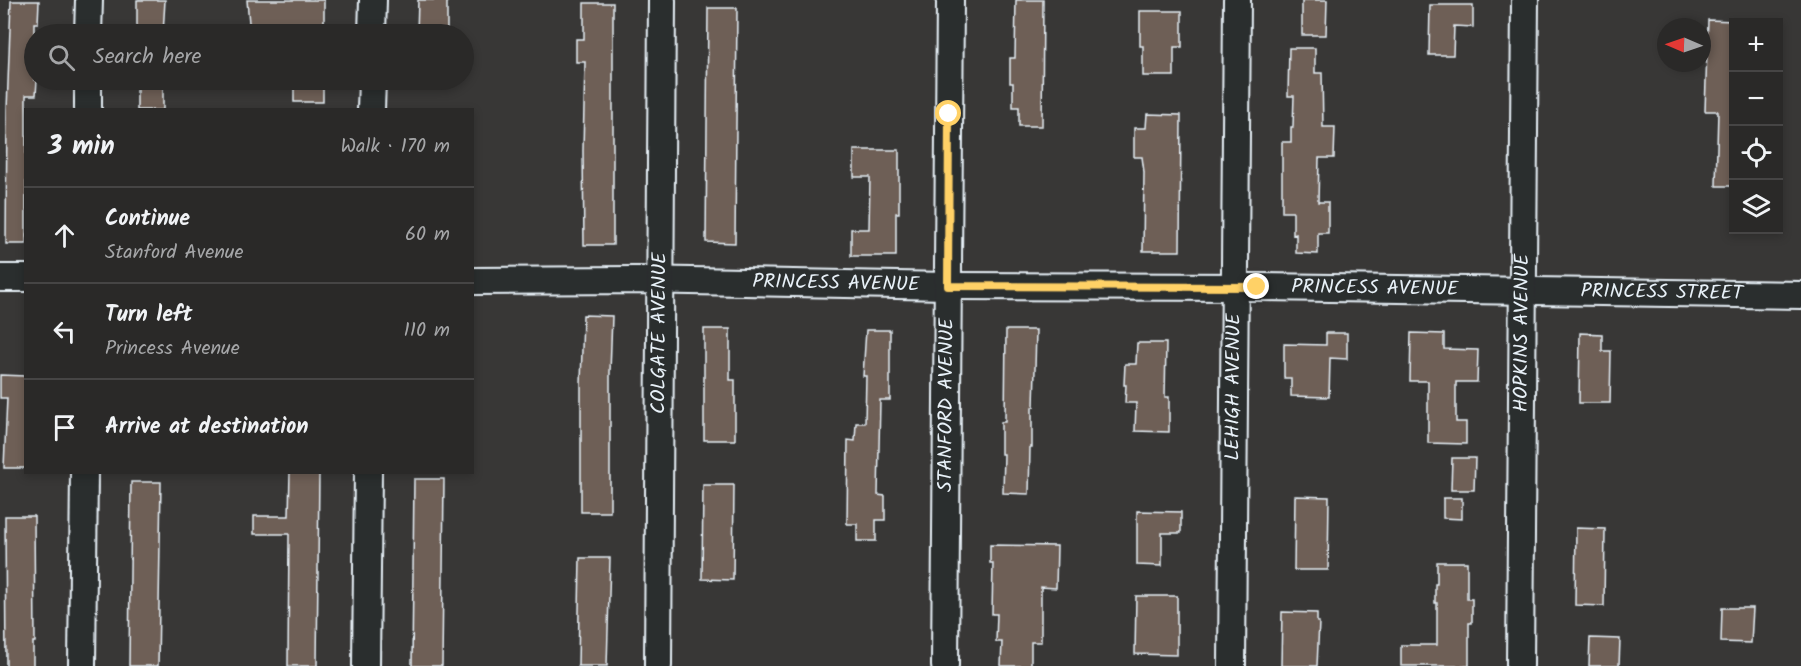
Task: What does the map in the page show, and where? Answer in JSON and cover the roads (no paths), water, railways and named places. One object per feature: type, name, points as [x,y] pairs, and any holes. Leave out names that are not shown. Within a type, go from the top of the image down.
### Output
[{"type":"street","points":[[88,24],[89,0]]},
{"type":"street","points":[[372,24],[373,0]]},
{"type":"street","name":"COLGATE AVENUE","points":[[658,666],[662,0]]},
{"type":"street","name":"STANFORD AVENUE","points":[[945,666],[950,0]]},
{"type":"street","name":"LEHIGH AVENUE","points":[[1232,666],[1237,0]]},
{"type":"street","name":"HOPKINS AVENUE","points":[[1520,666],[1525,0]]},
{"type":"street","points":[[87,108],[88,90]]},
{"type":"street","points":[[372,90],[372,108]]},
{"type":"street","points":[[0,278],[24,278]]},
{"type":"street","name":"PRINCESS AVENUE","points":[[474,281],[1235,287],[1523,292]]},
{"type":"street","name":"PRINCESS STREET","points":[[1523,292],[1801,295]]},
{"type":"street","points":[[82,666],[84,474]]},
{"type":"street","points":[[366,666],[368,474]]}]
